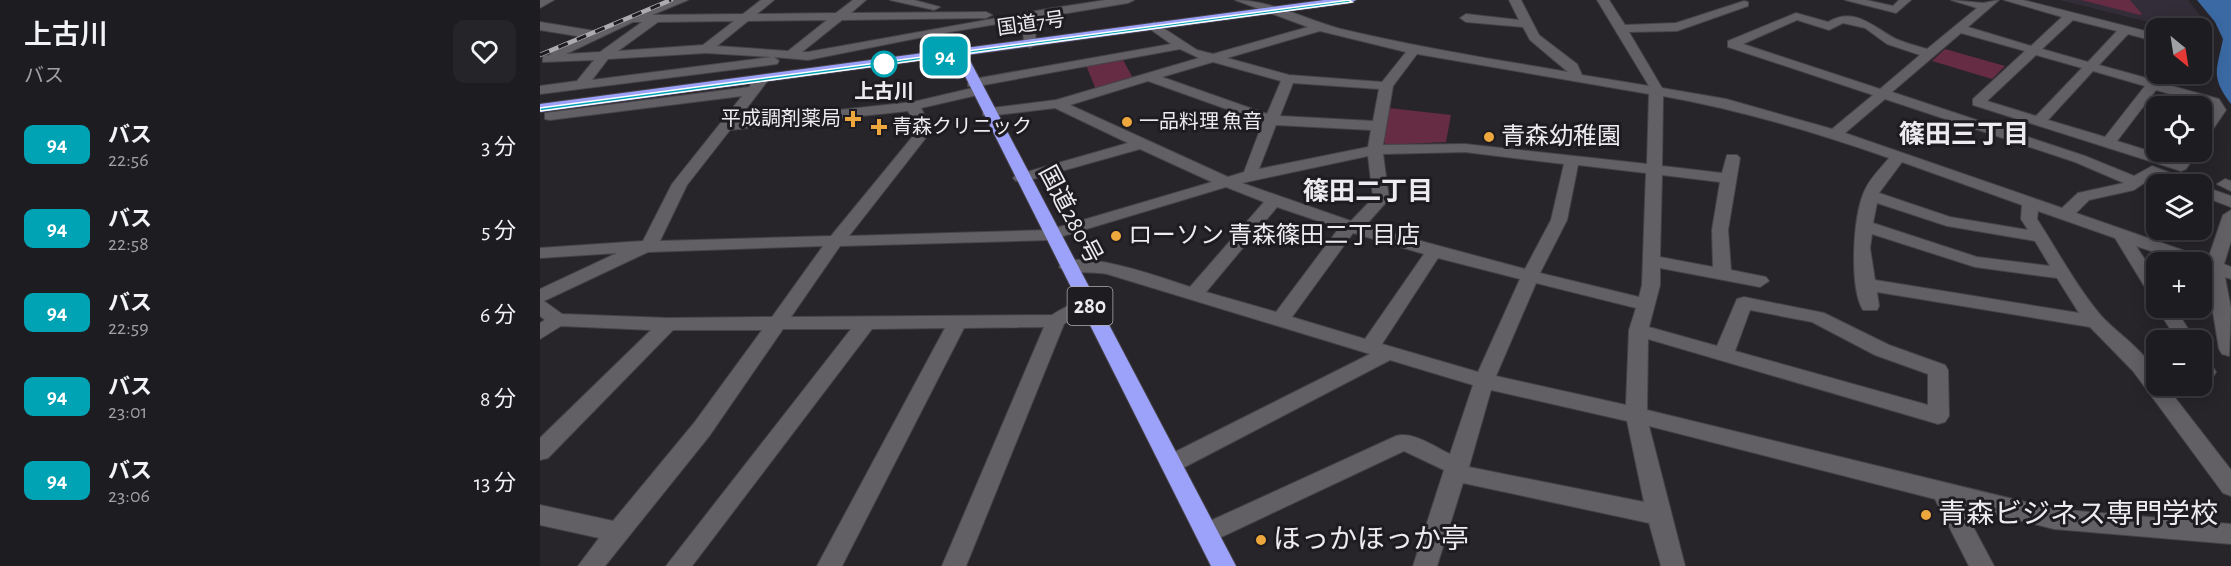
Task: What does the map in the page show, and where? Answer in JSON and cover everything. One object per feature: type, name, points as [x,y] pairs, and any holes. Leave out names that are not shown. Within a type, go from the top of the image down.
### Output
[{"type":"highway","name":"国道7号","points":[[1030,40],[1291,0]]},
{"type":"highway","name":"国道7号","points":[[540,100],[753,81],[960,49],[1350,0]]},
{"type":"highway","name":"国道7号","points":[[753,81],[816,57],[960,49]]},
{"type":"highway","name":"国道280号","points":[[960,49],[975,87],[1021,178],[1224,566]]},
{"type":"street","points":[[540,5],[548,0]]},
{"type":"street","points":[[544,61],[595,35],[681,0]]},
{"type":"street","points":[[706,49],[768,0]]},
{"type":"street","points":[[792,54],[860,0]]},
{"type":"street","points":[[896,0],[965,14],[1008,19]]},
{"type":"street","points":[[1030,40],[1029,29],[1060,0]]},
{"type":"street","points":[[540,90],[816,57],[1008,19],[1128,0]]},
{"type":"street","points":[[1241,0],[1320,27],[1414,50],[1726,103],[1835,134],[2222,270]]},
{"type":"street","points":[[1515,0],[1534,37],[1572,68],[1576,77]]},
{"type":"street","points":[[1603,0],[1655,83],[1656,90],[1652,261],[1647,305],[1639,330],[1636,415],[1673,566]]},
{"type":"street","points":[[1851,0],[1896,10],[1905,0]]},
{"type":"street","points":[[1957,0],[1990,3]]},
{"type":"street","points":[[2010,0],[2146,35]]},
{"type":"street","points":[[1835,134],[1990,3]]},
{"type":"street","points":[[1621,29],[1677,27],[1744,4]]},
{"type":"street","points":[[632,19],[965,14]]},
{"type":"street","points":[[2071,15],[1978,102],[2146,155]]},
{"type":"street","points":[[1931,55],[1891,41],[1861,23],[1841,19],[1829,27],[1796,16],[1732,44],[2080,159],[2137,183]]},
{"type":"street","points":[[1466,18],[1527,24]]},
{"type":"street","points":[[580,85],[605,54],[654,19]]},
{"type":"street","points":[[540,26],[595,35]]},
{"type":"street","points":[[1154,26],[1178,46],[1193,53],[1288,79],[1386,86]]},
{"type":"street","points":[[988,112],[1057,104],[1320,27]]},
{"type":"street","points":[[1960,29],[2091,66],[2146,77]]},
{"type":"street","points":[[2039,121],[2126,30]]},
{"type":"street","points":[[726,126],[913,106],[975,87],[1178,46]]},
{"type":"street","points":[[544,61],[605,54],[706,49],[816,57]]},
{"type":"street","points":[[1281,319],[1352,226],[1382,199],[1375,150],[1386,86],[1414,50]]},
{"type":"street","points":[[1151,78],[1271,120],[1379,126]]},
{"type":"street","points":[[1251,176],[1252,167],[1288,79]]},
{"type":"street","points":[[545,112],[753,81]]},
{"type":"street","points":[[540,296],[650,244],[680,184],[726,126],[753,81]]},
{"type":"street","points":[[2108,143],[2153,84]]},
{"type":"street","points":[[2169,84],[2199,96]]},
{"type":"street","points":[[2212,101],[2219,110],[2212,120]]},
{"type":"street","points":[[1057,104],[1274,201],[1435,250],[1647,305]]},
{"type":"street","points":[[590,566],[702,429],[834,243],[925,130],[913,106]]},
{"type":"street","points":[[1021,178],[1144,143]]},
{"type":"street","points":[[540,253],[650,244],[834,243],[1050,234],[1251,176],[1375,150],[1446,147],[1728,178]]},
{"type":"street","points":[[1870,306],[1861,248],[1870,195],[1899,156]]},
{"type":"street","points":[[1722,273],[1720,230],[1732,158]]},
{"type":"street","points":[[1425,566],[1484,381],[1530,276],[1559,220],[1572,160]]},
{"type":"street","points":[[2168,162],[2181,166],[2184,162]]},
{"type":"street","points":[[2065,214],[2084,196],[2137,183],[2146,176]]},
{"type":"street","points":[[2212,194],[2231,202]]},
{"type":"street","points":[[1870,195],[1947,221],[2039,237]]},
{"type":"street","points":[[1194,294],[1274,201]]},
{"type":"street","points":[[2030,202],[2029,219],[2096,322],[2146,365]]},
{"type":"street","points":[[2229,349],[2222,270],[2231,215]]},
{"type":"street","points":[[1865,226],[1975,262],[2062,273]]},
{"type":"street","points":[[2120,233],[2146,275]]},
{"type":"street","points":[[1171,464],[1379,349],[1435,250]]},
{"type":"street","points":[[1652,261],[1760,281]]},
{"type":"street","points":[[1068,267],[1091,265],[1110,269],[1484,381],[1942,489],[2054,519],[2231,534]]},
{"type":"street","points":[[1865,284],[2096,322]]},
{"type":"street","points":[[1639,330],[1938,416],[1938,370],[1882,350],[1817,317],[1744,303],[1724,353]]},
{"type":"street","points":[[540,306],[557,320],[668,324],[1056,321]]},
{"type":"street","points":[[954,566],[1056,321],[1069,312],[1090,306]]},
{"type":"street","points":[[540,333],[557,320]]},
{"type":"street","points":[[829,566],[958,321]]},
{"type":"street","points":[[678,566],[866,323]]},
{"type":"street","points":[[540,452],[668,324]]},
{"type":"street","points":[[2168,396],[2231,487]]},
{"type":"street","points":[[1207,533],[1404,442],[1457,470],[1659,515]]},
{"type":"street","points":[[1942,489],[1982,566]]},
{"type":"street","points":[[540,515],[618,532]]},
{"type":"shaded area","points":[[2060,0],[2188,0],[2202,18],[2146,18],[2146,21]]},
{"type":"shaded area","points":[[2081,0],[2130,0],[2142,14],[2140,15]]},
{"type":"shaded area","points":[[1945,49],[2005,66],[1992,79],[1932,61]]},
{"type":"shaded area","points":[[1122,58],[1134,80],[1096,90],[1086,65]]},
{"type":"shaded area","points":[[1389,108],[1451,115],[1446,142],[1386,145],[1383,140]]},
{"type":"water","points":[[2197,0],[2231,0],[2231,104],[2218,79],[2217,66],[2223,39],[2212,18]]},
{"type":"railway","points":[[540,55],[671,0]]},
{"type":"bus line","name":"94","points":[[540,108],[960,54],[1349,0]]},
{"type":"place","name":"上古川","points":[[884,64]]},
{"type":"place","name":"平成調剤薬局","points":[[853,119]]},
{"type":"place","name":"一品料理 魚音","points":[[1127,122]]},
{"type":"place","name":"青森クリニック","points":[[879,127]]},
{"type":"place","name":"青森幼稚園","points":[[1489,137]]},
{"type":"place","name":"ローソン 青森篠田二丁目店","points":[[1116,236]]},
{"type":"place","name":"青森ビジネス専門学校","points":[[1926,515]]},
{"type":"place","name":"ほっかほっか亭","points":[[1261,540]]},
{"type":"district","name":"篠田三丁目","points":[[1964,135]]},
{"type":"district","name":"篠田二丁目","points":[[1368,192]]}]
